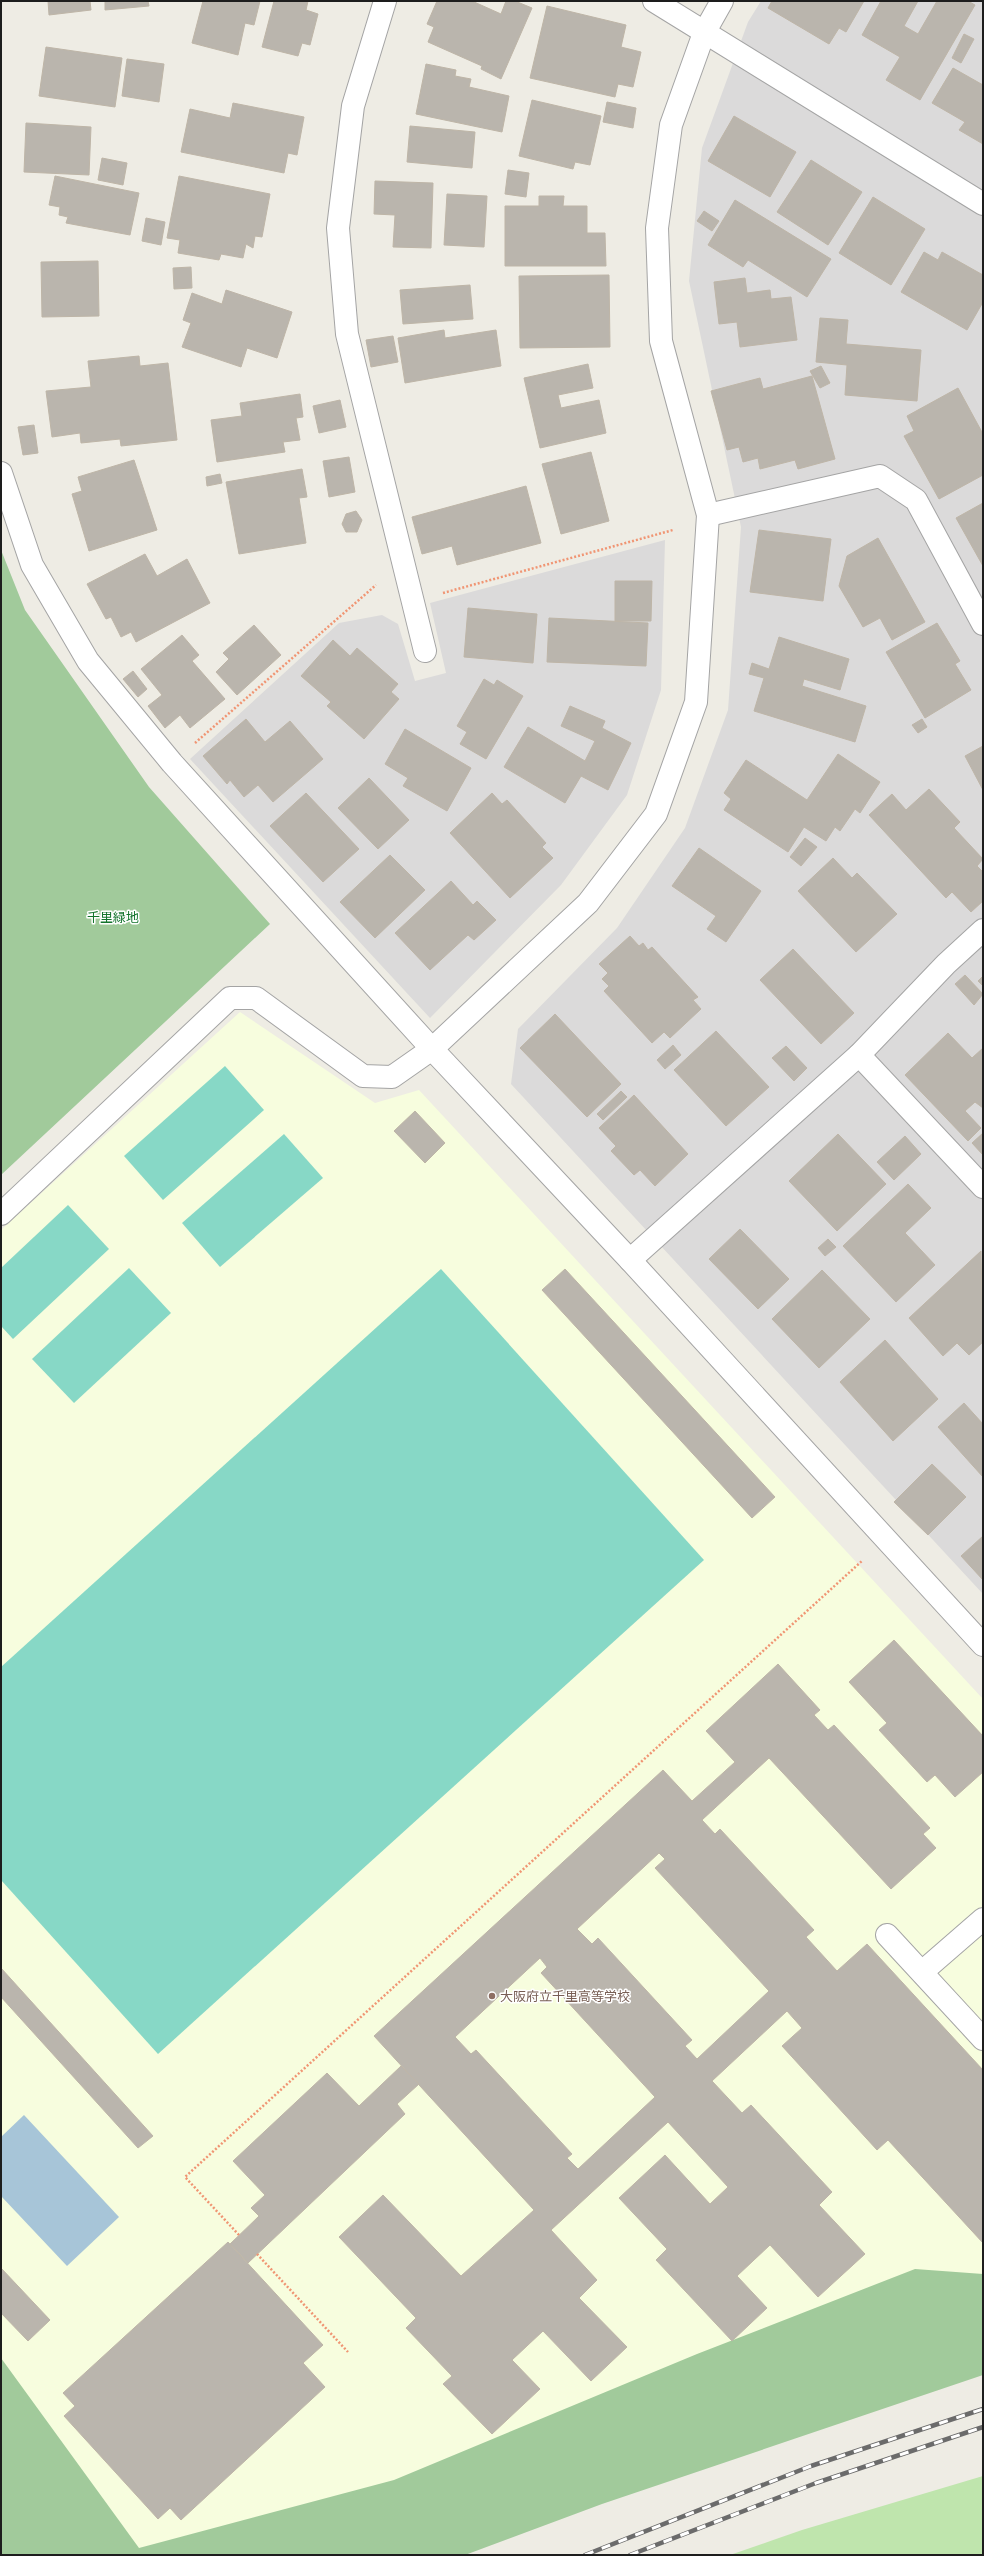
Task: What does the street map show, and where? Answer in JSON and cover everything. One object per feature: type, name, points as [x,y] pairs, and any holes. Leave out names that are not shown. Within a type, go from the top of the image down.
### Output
[{"type":"street","points":[[384,1],[353,106],[338,228],[347,334],[405,560],[426,651]]},
{"type":"street","points":[[654,1],[983,204]]},
{"type":"street","points":[[1,1214],[230,998],[256,998],[363,1076],[392,1077],[432,1049],[588,903],[656,814],[696,702],[708,515],[661,341],[657,228],[671,126],[704,32],[722,1]]},
{"type":"street","points":[[1,473],[32,564],[88,661],[172,763],[432,1049],[630,1260],[983,1645]]},
{"type":"street","points":[[708,515],[880,476],[916,500],[983,624]]},
{"type":"street","points":[[630,1260],[859,1055],[946,964],[983,930]]},
{"type":"street","points":[[859,1055],[983,1186]]},
{"type":"street","points":[[922,1972],[983,1919]]},
{"type":"street","points":[[887,1935],[983,2039]]},
{"type":"path","points":[[438,594],[673,530]]},
{"type":"path","points":[[172,763],[405,560]]},
{"type":"path","points":[[239,2235],[185,2176],[865,1559]]},
{"type":"path","points":[[257,2254],[348,2352]]},
{"type":"shaded area","points":[[761,1],[983,1],[983,1594],[511,1084],[518,1029],[617,928],[685,828],[728,710],[741,527],[689,281],[702,148],[748,22]]},
{"type":"shaded area","points":[[665,540],[661,690],[627,795],[561,885],[430,1018],[190,759],[339,623],[382,615],[398,624],[415,681],[446,673],[430,603]]},
{"type":"shaded area","name":"大阪府立千里高等学校","points":[[240,1012],[375,1103],[419,1090],[983,1699],[983,2293],[218,2555],[109,2555],[1,2395],[1,1230]]},
{"type":"shaded area","points":[[225,1066],[264,1110],[163,1200],[124,1156]]},
{"type":"shaded area","points":[[284,1134],[323,1178],[220,1267],[182,1223]]},
{"type":"shaded area","points":[[68,1205],[109,1249],[13,1339],[1,1326],[1,1268]]},
{"type":"shaded area","points":[[129,1268],[171,1313],[74,1403],[32,1359]]},
{"type":"shaded area","points":[[441,1269],[704,1560],[158,2054],[1,1880],[1,1667]]},
{"type":"shaded area","points":[[24,2115],[119,2217],[67,2266],[1,2196],[1,2137]]},
{"type":"green space","name":"千里緑地","points":[[1,550],[25,610],[149,787],[270,924],[1,1175]]},
{"type":"green space","points":[[915,2269],[983,2274],[983,2375],[602,2504],[465,2555],[1,2555],[1,2358],[139,2548],[394,2480],[697,2354]]},
{"type":"green space","points":[[983,2476],[983,2555],[730,2555],[802,2530]]},
{"type":"building","points":[[48,1],[90,1],[91,10],[49,15]]},
{"type":"building","points":[[105,1],[148,1],[149,6],[105,10]]},
{"type":"building","points":[[203,1],[260,1],[254,25],[245,23],[238,55],[192,43]]},
{"type":"building","points":[[274,1],[308,1],[306,10],[318,14],[310,45],[302,43],[298,56],[262,47]]},
{"type":"building","points":[[437,1],[472,1],[501,14],[506,1],[515,1],[532,8],[501,79],[481,69],[482,66],[428,42],[434,27],[427,24]]},
{"type":"building","points":[[772,1],[864,1],[846,32],[839,28],[829,44],[768,8]]},
{"type":"building","points":[[881,1],[918,1],[904,26],[918,34],[937,1],[968,1],[975,5],[920,100],[886,80],[900,57],[862,35]]},
{"type":"building","points":[[547,6],[626,25],[621,47],[641,52],[633,87],[618,84],[615,97],[530,78]]},
{"type":"building","points":[[964,34],[974,39],[961,63],[952,58]]},
{"type":"building","points":[[46,47],[122,58],[115,107],[39,96]]},
{"type":"building","points":[[127,59],[164,64],[159,102],[122,96]]},
{"type":"building","points":[[426,64],[456,70],[455,76],[471,79],[469,87],[509,96],[502,132],[416,114]]},
{"type":"building","points":[[953,68],[983,85],[983,144],[959,130],[965,122],[932,103]]},
{"type":"building","points":[[532,100],[601,116],[590,165],[575,162],[573,169],[519,156]]},
{"type":"building","points":[[607,102],[636,108],[633,128],[603,122]]},
{"type":"building","points":[[233,103],[304,117],[297,155],[288,153],[284,173],[181,152],[190,109],[230,118]]},
{"type":"building","points":[[734,116],[796,152],[770,197],[708,161]]},
{"type":"building","points":[[26,123],[91,127],[89,175],[24,172]]},
{"type":"building","points":[[410,126],[475,132],[472,168],[407,162]]},
{"type":"building","points":[[102,158],[127,163],[123,185],[98,180]]},
{"type":"building","points":[[811,160],[862,192],[828,245],[777,212]]},
{"type":"building","points":[[508,170],[529,173],[526,197],[505,194]]},
{"type":"building","points":[[55,176],[139,193],[130,235],[66,223],[68,217],[59,215],[60,207],[49,205]]},
{"type":"building","points":[[179,176],[270,194],[262,237],[255,236],[253,248],[246,244],[243,258],[221,254],[219,260],[178,253],[180,240],[167,238]]},
{"type":"building","points":[[375,181],[433,183],[431,248],[393,247],[395,215],[374,214]]},
{"type":"building","points":[[447,194],[487,196],[484,247],[444,245]]},
{"type":"building","points":[[539,196],[564,196],[563,206],[587,206],[587,233],[605,233],[606,266],[505,266],[505,206],[539,206]]},
{"type":"building","points":[[873,197],[925,229],[891,285],[839,253]]},
{"type":"building","points":[[735,200],[831,259],[807,297],[748,260],[743,267],[708,245]]},
{"type":"building","points":[[704,211],[719,221],[712,231],[697,221]]},
{"type":"building","points":[[146,218],[165,222],[161,245],[142,241]]},
{"type":"building","points":[[924,252],[938,260],[942,252],[983,275],[983,302],[967,330],[901,292]]},
{"type":"building","points":[[98,261],[99,316],[42,317],[41,262]]},
{"type":"building","points":[[191,267],[192,288],[174,289],[173,268]]},
{"type":"building","points":[[609,275],[610,347],[520,348],[519,276]]},
{"type":"building","points":[[745,278],[747,293],[770,290],[771,299],[791,297],[797,340],[740,347],[737,322],[719,324],[714,282]]},
{"type":"building","points":[[470,285],[473,319],[403,324],[400,290]]},
{"type":"building","points":[[226,290],[292,312],[277,358],[247,348],[241,367],[182,347],[191,323],[183,320],[192,293],[222,304]]},
{"type":"building","points":[[820,318],[848,320],[846,344],[921,350],[917,401],[845,395],[847,365],[816,362]]},
{"type":"building","points":[[444,330],[445,338],[496,330],[501,366],[405,383],[398,338]]},
{"type":"building","points":[[393,336],[398,362],[371,367],[366,340]]},
{"type":"building","points":[[139,356],[140,366],[168,363],[177,440],[121,446],[120,439],[81,443],[80,433],[52,437],[46,391],[91,387],[88,361]]},
{"type":"building","points":[[588,364],[593,388],[558,395],[561,408],[599,400],[606,433],[540,448],[524,378]]},
{"type":"building","points":[[821,366],[830,383],[820,388],[810,371]]},
{"type":"building","points":[[812,376],[835,459],[798,469],[795,460],[760,469],[758,458],[743,462],[739,447],[727,450],[711,391],[760,378],[763,389]]},
{"type":"building","points":[[958,388],[983,434],[983,475],[939,499],[904,436],[914,431],[907,416]]},
{"type":"building","points":[[300,394],[303,417],[296,418],[300,440],[283,442],[285,452],[217,462],[211,420],[242,416],[240,403]]},
{"type":"building","points":[[340,400],[346,427],[319,433],[313,406]]},
{"type":"building","points":[[34,425],[38,453],[23,455],[18,427]]},
{"type":"building","points":[[591,452],[609,521],[561,534],[542,464]]},
{"type":"building","points":[[349,457],[355,492],[329,497],[323,461]]},
{"type":"building","points":[[134,460],[157,530],[89,551],[72,494],[82,491],[78,477]]},
{"type":"building","points":[[302,469],[307,497],[299,498],[306,543],[239,554],[226,482]]},
{"type":"building","points":[[220,474],[222,483],[207,486],[206,477]]},
{"type":"building","points":[[526,486],[541,543],[457,565],[452,546],[422,554],[412,517]]},
{"type":"building","points":[[983,503],[983,566],[956,518]]},
{"type":"building","points":[[356,511],[362,520],[357,532],[346,532],[342,524],[346,514]]},
{"type":"building","points":[[759,530],[831,539],[823,601],[750,592]]},
{"type":"building","points":[[878,538],[925,622],[892,640],[880,618],[863,627],[839,586],[847,556]]},
{"type":"building","points":[[145,554],[157,576],[187,559],[210,603],[136,642],[131,632],[121,637],[111,617],[106,619],[87,584]]},
{"type":"building","points":[[615,581],[652,581],[651,621],[615,621]]},
{"type":"building","points":[[468,608],[537,614],[533,663],[464,657]]},
{"type":"building","points":[[549,618],[648,623],[646,666],[547,662]]},
{"type":"building","points":[[937,623],[960,661],[955,664],[971,690],[925,718],[886,652]]},
{"type":"building","points":[[254,625],[281,655],[237,695],[216,672],[229,659],[223,653]]},
{"type":"building","points":[[182,635],[199,655],[192,661],[225,699],[190,728],[180,715],[165,728],[148,706],[162,695],[141,669]]},
{"type":"building","points":[[779,637],[849,659],[840,690],[804,679],[802,686],[866,706],[855,742],[754,711],[764,678],[749,674],[752,663],[769,669]]},
{"type":"building","points":[[333,640],[350,656],[357,648],[398,684],[391,692],[399,699],[364,739],[327,706],[331,702],[301,676]]},
{"type":"building","points":[[133,671],[147,689],[138,697],[123,679]]},
{"type":"building","points":[[484,679],[494,685],[497,680],[523,696],[486,759],[460,744],[467,732],[457,726]]},
{"type":"building","points":[[570,706],[605,721],[602,728],[631,743],[608,790],[581,776],[565,803],[504,767],[528,727],[585,761],[595,741],[561,726]]},
{"type":"building","points":[[246,719],[265,742],[290,721],[323,759],[273,802],[258,785],[244,797],[230,780],[227,784],[203,756]]},
{"type":"building","points":[[922,719],[927,727],[918,733],[912,725]]},
{"type":"building","points":[[405,729],[471,768],[447,811],[403,786],[408,778],[385,764]]},
{"type":"building","points":[[983,746],[983,790],[965,756]]},
{"type":"building","points":[[838,754],[880,782],[860,813],[855,809],[840,831],[835,827],[826,841],[804,827],[788,852],[724,810],[731,799],[724,793],[746,760],[807,800]]},
{"type":"building","points":[[369,778],[409,820],[378,849],[338,808]]},
{"type":"building","points":[[929,789],[960,822],[954,828],[983,859],[977,866],[983,872],[983,901],[971,912],[952,892],[946,898],[869,815],[892,794],[906,810]]},
{"type":"building","points":[[306,793],[359,849],[323,882],[270,826]]},
{"type":"building","points":[[492,793],[502,804],[507,800],[546,843],[542,847],[553,858],[510,898],[450,833]]},
{"type":"building","points":[[805,838],[817,847],[801,866],[790,857]]},
{"type":"building","points":[[699,848],[761,891],[726,942],[707,929],[716,916],[672,886]]},
{"type":"building","points":[[390,855],[425,890],[375,938],[340,902]]},
{"type":"building","points":[[833,858],[852,878],[857,873],[897,914],[856,952],[798,891]]},
{"type":"building","points":[[451,881],[473,905],[477,901],[496,920],[474,940],[468,935],[430,970],[395,933]]},
{"type":"building","points":[[630,936],[639,946],[643,943],[648,950],[652,947],[698,997],[693,1000],[701,1009],[670,1038],[664,1032],[652,1043],[604,991],[609,986],[602,979],[608,973],[599,964]]},
{"type":"building","points":[[793,949],[854,1013],[821,1044],[760,980]]},
{"type":"building","points":[[965,975],[983,994],[974,1005],[955,984]]},
{"type":"building","points":[[983,976],[983,986],[978,981]]},
{"type":"building","points":[[555,1014],[621,1084],[587,1117],[520,1048]]},
{"type":"building","points":[[716,1031],[769,1087],[726,1126],[674,1070]]},
{"type":"building","points":[[948,1033],[972,1058],[983,1048],[983,1108],[975,1102],[965,1111],[981,1128],[968,1141],[905,1075]]},
{"type":"building","points":[[673,1045],[681,1055],[665,1069],[657,1060]]},
{"type":"building","points":[[786,1046],[807,1068],[794,1081],[772,1058]]},
{"type":"building","points":[[621,1091],[627,1097],[603,1120],[597,1114]]},
{"type":"building","points":[[634,1095],[688,1154],[655,1186],[640,1170],[634,1175],[611,1151],[616,1146],[599,1128]]},
{"type":"building","points":[[415,1111],[445,1143],[425,1163],[394,1131]]},
{"type":"building","points":[[983,1133],[983,1155],[972,1143]]},
{"type":"building","points":[[838,1134],[886,1184],[837,1231],[789,1181]]},
{"type":"building","points":[[905,1136],[921,1154],[894,1180],[877,1162]]},
{"type":"building","points":[[908,1184],[931,1208],[905,1233],[935,1265],[896,1302],[843,1246]]},
{"type":"building","points":[[740,1229],[789,1279],[758,1309],[709,1259]]},
{"type":"building","points":[[828,1239],[836,1247],[825,1256],[818,1248]]},
{"type":"building","points":[[981,1251],[983,1342],[969,1355],[957,1343],[943,1356],[909,1318]]},
{"type":"building","points":[[565,1269],[775,1497],[752,1518],[542,1290]]},
{"type":"building","points":[[822,1270],[870,1319],[819,1368],[772,1319]]},
{"type":"building","points":[[885,1340],[938,1399],[893,1441],[840,1382]]},
{"type":"building","points":[[964,1403],[983,1424],[983,1477],[938,1427]]},
{"type":"building","points":[[932,1464],[966,1497],[928,1535],[894,1502]]},
{"type":"building","points":[[983,1536],[983,1580],[961,1556]]},
{"type":"building","points":[[894,1640],[983,1736],[983,1772],[955,1797],[935,1775],[927,1782],[879,1730],[887,1723],[849,1682]]},
{"type":"building","points":[[778,1664],[820,1710],[814,1715],[828,1730],[834,1725],[930,1828],[923,1834],[936,1848],[891,1889],[769,1758],[702,1820],[715,1834],[720,1829],[814,1930],[806,1937],[837,1971],[867,1944],[983,2070],[983,2243],[888,2140],[877,2150],[782,2046],[802,2028],[787,2011],[712,2081],[742,2113],[751,2105],[832,2192],[819,2205],[865,2254],[818,2297],[770,2245],[737,2276],[767,2308],[732,2341],[656,2260],[667,2249],[619,2198],[665,2155],[710,2204],[728,2187],[668,2122],[551,2230],[597,2280],[579,2298],[627,2347],[591,2381],[543,2331],[512,2360],[540,2389],[492,2434],[443,2384],[452,2376],[406,2328],[416,2318],[339,2237],[383,2195],[461,2276],[534,2210],[374,2036],[663,1770],[692,1801],[735,1762],[706,1731]],"holes":[[[659,1853],[665,1859],[655,1868],[769,1991],[697,2059],[685,2046],[692,2040],[598,1938],[592,1944],[577,1929]],[[540,1958],[547,1967],[541,1973],[655,2097],[578,2169],[567,2158],[572,2154],[476,2050],[471,2054],[455,2037]]]},
{"type":"building","points":[[1,1968],[153,2136],[138,2148],[1,1997]]},
{"type":"building","points":[[401,2066],[419,2084],[397,2104],[405,2114],[248,2263],[230,2244],[259,2216],[251,2208],[265,2195],[233,2161],[327,2073],[359,2106]]},
{"type":"building","points":[[228,2242],[323,2345],[303,2363],[325,2387],[181,2520],[170,2508],[158,2519],[64,2416],[75,2406],[63,2393]]},
{"type":"building","points":[[1,2268],[50,2320],[28,2341],[1,2313]]},
{"type":"railway","points":[[585,2555],[811,2466],[983,2409]]},
{"type":"railway","points":[[630,2555],[816,2483],[983,2427]]},
{"type":"place","name":"大阪府立千里高等学校","points":[[492,1996]]}]
